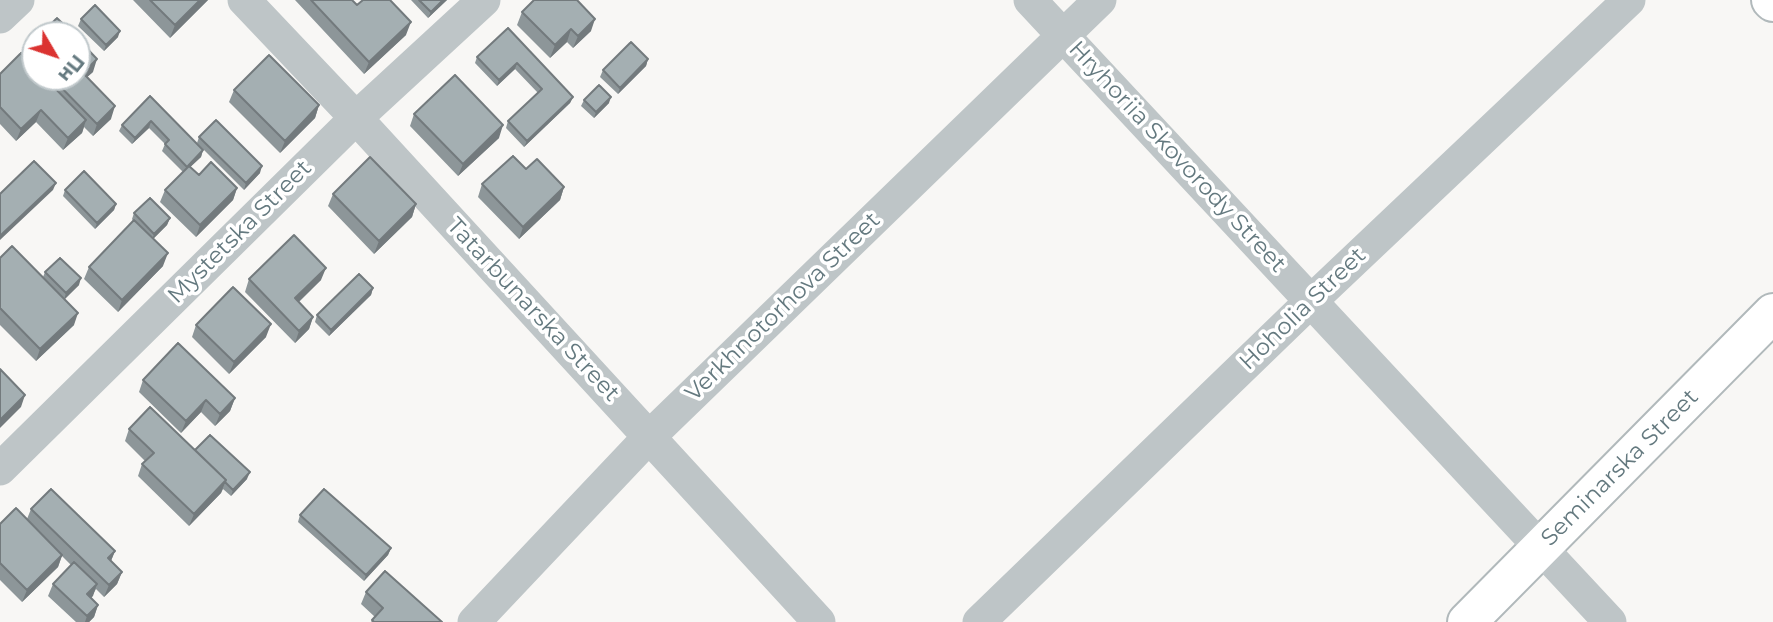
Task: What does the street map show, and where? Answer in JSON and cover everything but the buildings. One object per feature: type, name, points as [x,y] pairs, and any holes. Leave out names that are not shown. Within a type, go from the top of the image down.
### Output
[{"type":"street","points":[[0,18],[18,0]]},
{"type":"street","name":"Tatarbunarska Street","points":[[244,0],[356,118],[819,622]]},
{"type":"street","name":"Mystetska Street","points":[[0,469],[356,118],[484,0]]},
{"type":"street","name":"Hryhoriia Skovorody Street","points":[[1030,0],[1610,622]]},
{"type":"street","name":"Verkhnotorhova Street","points":[[474,622],[649,437],[1100,0]]},
{"type":"street","name":"Hoholia Street","points":[[979,622],[1310,302],[1629,0]]},
{"type":"street","name":"Seminarska Street","points":[[1468,622],[1773,313]]}]
